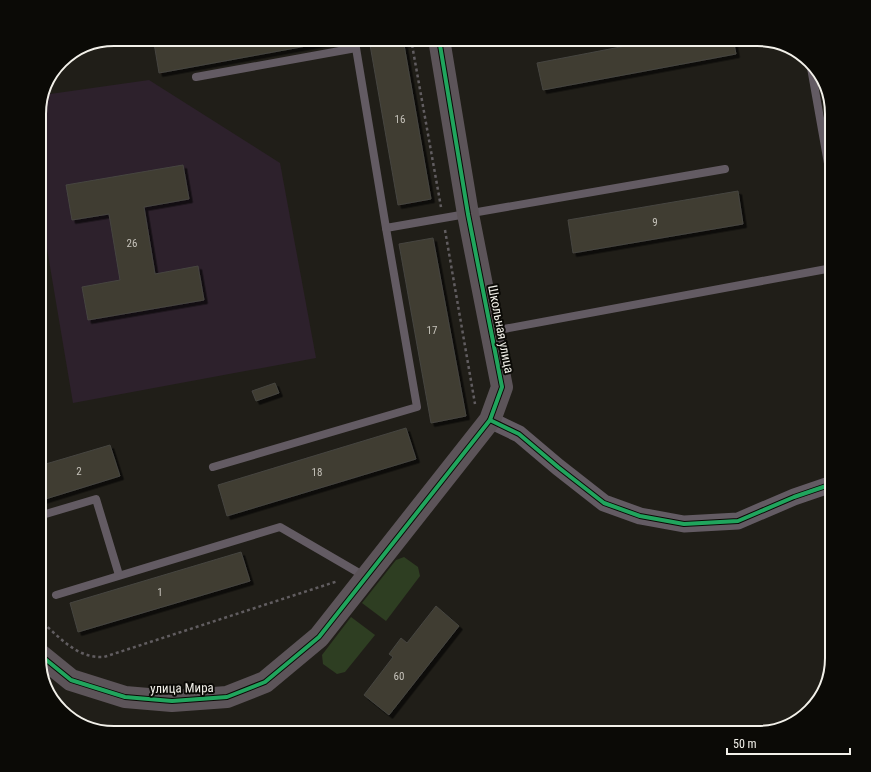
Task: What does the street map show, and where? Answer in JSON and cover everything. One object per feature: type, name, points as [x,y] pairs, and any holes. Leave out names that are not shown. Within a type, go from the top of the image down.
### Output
[{"type":"street","name":"Школьная улица","points":[[319,637],[490,420],[502,386],[468,214],[440,46]]},
{"type":"street","points":[[490,420],[519,434],[604,503],[640,516],[684,524],[738,521],[802,494],[825,486]]},
{"type":"street","name":"улица Мира","points":[[46,660],[71,680],[125,697],[172,701],[227,697],[265,682],[319,637]]},
{"type":"lane","points":[[196,77],[356,48],[417,407],[213,467]]},
{"type":"lane","points":[[812,74],[825,147]]},
{"type":"lane","points":[[386,228],[725,170]]},
{"type":"lane","points":[[492,331],[825,269]]},
{"type":"lane","points":[[46,514],[96,499],[120,575]]},
{"type":"lane","points":[[56,595],[280,527],[367,577]]},
{"type":"shaded area","points":[[149,80],[280,163],[316,358],[73,403],[46,243],[46,110],[49,94]]},
{"type":"green space","points":[[404,557],[418,567],[420,576],[386,621],[362,603],[396,560]]},
{"type":"green space","points":[[351,617],[375,635],[345,672],[337,674],[323,664],[322,655]]},
{"type":"building","points":[[154,46],[306,46],[159,73]]},
{"type":"building","points":[[370,46],[404,46],[431,199],[398,205]]},
{"type":"building","points":[[626,46],[734,46],[736,54],[543,90],[537,63]]},
{"type":"building","points":[[183,165],[189,199],[144,207],[155,274],[198,266],[204,300],[88,320],[82,287],[120,280],[109,214],[72,220],[66,185]]},
{"type":"building","points":[[738,191],[743,224],[573,253],[568,220]]},
{"type":"building","points":[[433,238],[466,416],[431,423],[399,244]]},
{"type":"building","points":[[275,383],[279,393],[256,401],[252,391]]},
{"type":"building","points":[[406,428],[416,459],[227,516],[218,485]]},
{"type":"building","points":[[110,445],[120,476],[46,499],[46,464]]},
{"type":"building","points":[[241,552],[250,581],[78,632],[70,603]]},
{"type":"building","points":[[436,606],[459,626],[389,715],[364,695],[393,657],[389,654],[401,638],[407,643]]},
{"type":"cycle path","points":[[46,660],[71,680],[125,697],[172,701],[227,697],[265,682],[319,637],[490,420],[502,387],[468,214],[440,46]]},
{"type":"cycle path","points":[[490,420],[519,434],[604,503],[640,516],[684,524],[738,521],[794,497],[825,486]]}]
